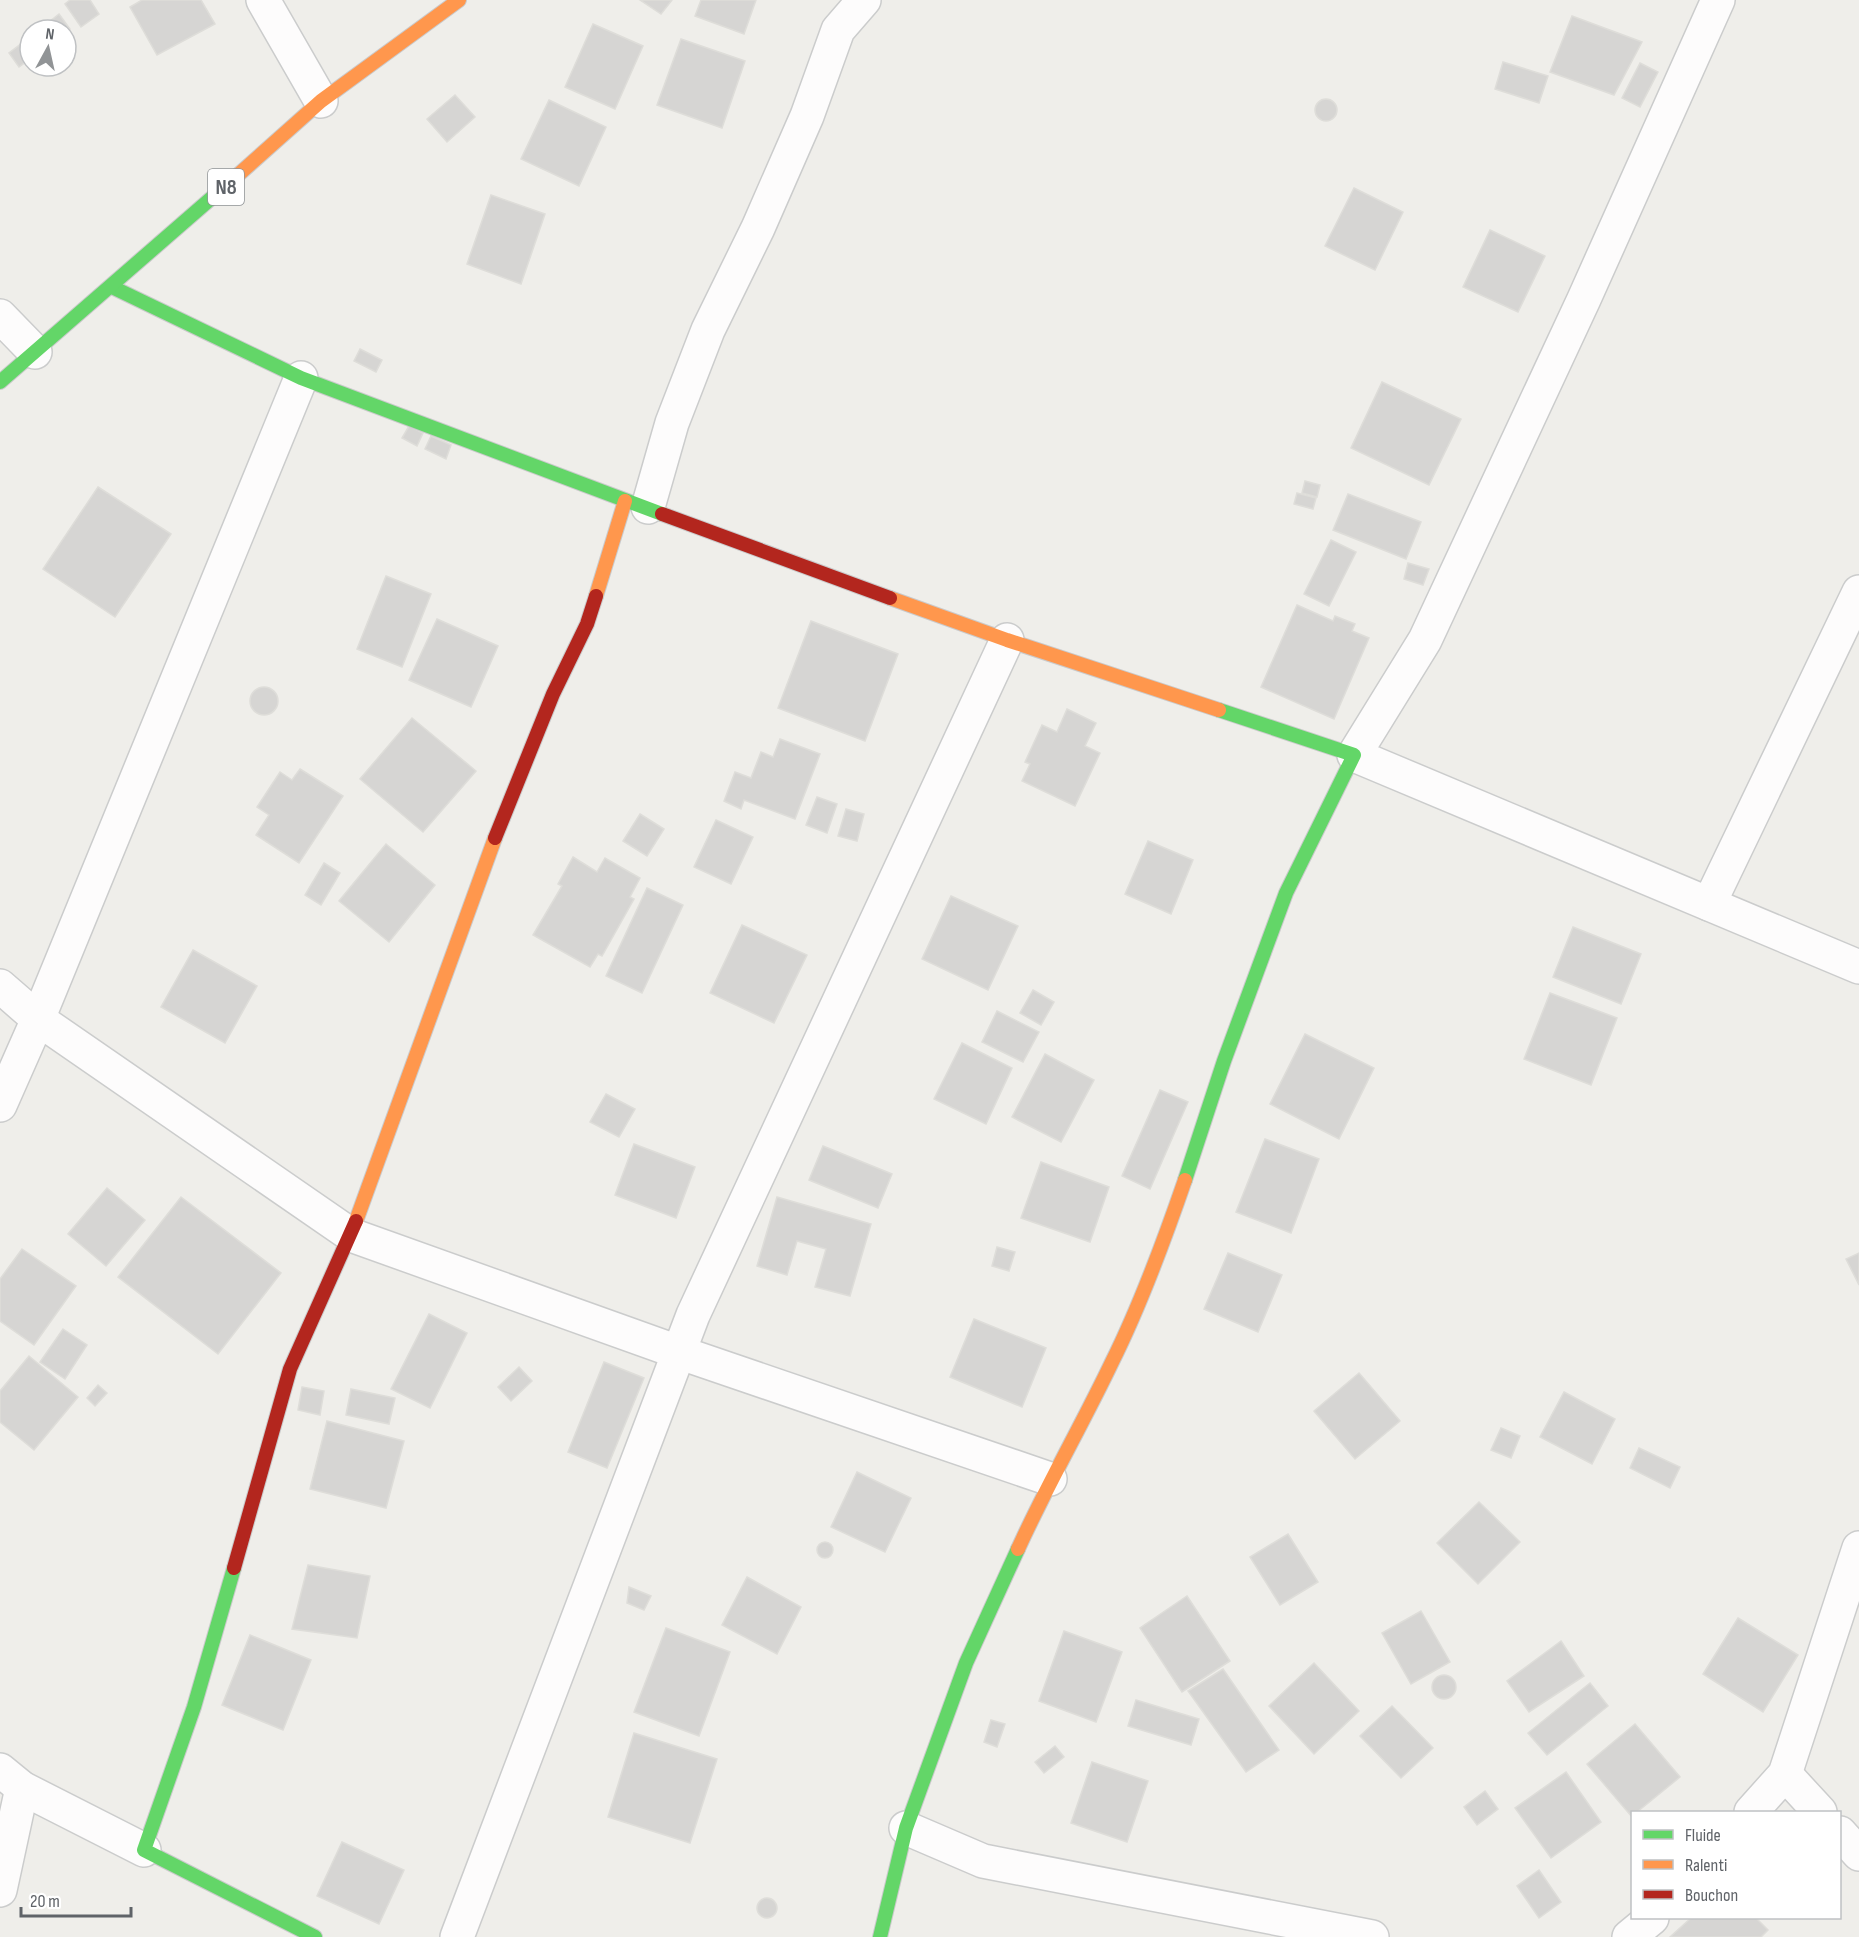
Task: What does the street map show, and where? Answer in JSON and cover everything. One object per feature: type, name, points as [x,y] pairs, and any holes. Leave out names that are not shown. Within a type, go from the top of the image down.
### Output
[{"type":"street","points":[[263,0],[321,101]]},
{"type":"street","name":"N8","points":[[0,382],[112,287],[321,101],[459,0]]},
{"type":"street","points":[[144,1850],[194,1707],[290,1369],[351,1235],[514,787],[553,694],[587,624],[672,423],[708,330],[758,228],[807,116],[838,30],[864,0]]},
{"type":"street","points":[[880,1937],[906,1828],[966,1663],[1050,1479],[1113,1361],[1172,1218],[1224,1061],[1286,893],[1354,754],[1425,640],[1584,298],[1718,0]]},
{"type":"street","points":[[112,287],[301,378],[1007,640],[1354,754],[1859,967]]},
{"type":"street","points":[[0,315],[35,352]]},
{"type":"street","points":[[0,1105],[38,1019],[301,378]]},
{"type":"street","points":[[1709,904],[1859,592]]},
{"type":"street","points":[[457,1937],[693,1315],[1007,640]]},
{"type":"street","points":[[0,986],[38,1019],[351,1235],[678,1352],[1050,1479]]},
{"type":"street","points":[[1752,1811],[1785,1774],[1859,1548]]},
{"type":"street","points":[[1785,1774],[1819,1811]]},
{"type":"street","points":[[0,1890],[11,1779],[315,1937]]},
{"type":"street","points":[[906,1828],[983,1861],[1372,1937]]},
{"type":"street","points":[[1841,1835],[1859,1854]]},
{"type":"street","points":[[1629,1937],[1650,1919]]},
{"type":"building","points":[[70,0],[90,0],[99,14],[81,27],[78,18],[75,18],[65,4]]},
{"type":"building","points":[[142,0],[201,0],[215,24],[157,55],[130,7]]},
{"type":"building","points":[[640,0],[672,0],[661,14]]},
{"type":"building","points":[[701,0],[756,0],[744,34],[695,16]]},
{"type":"building","points":[[1572,16],[1642,42],[1614,95],[1550,72]]},
{"type":"building","points":[[593,24],[643,46],[615,109],[565,87]]},
{"type":"building","points":[[681,39],[745,61],[722,128],[657,105]]},
{"type":"building","points":[[18,46],[18,66],[9,53]]},
{"type":"building","points":[[1503,62],[1548,76],[1539,103],[1495,89]]},
{"type":"building","points":[[1640,63],[1658,72],[1640,107],[1622,98]]},
{"type":"building","points":[[455,95],[475,117],[447,142],[427,119]]},
{"type":"building","points":[[1322,99],[1330,99],[1337,106],[1337,114],[1330,121],[1322,121],[1315,114],[1315,106]]},
{"type":"building","points":[[549,100],[606,127],[579,186],[521,159]]},
{"type":"building","points":[[1354,188],[1403,212],[1375,270],[1325,246]]},
{"type":"building","points":[[491,195],[545,214],[521,284],[467,264]]},
{"type":"building","points":[[1490,230],[1545,256],[1518,312],[1463,287]]},
{"type":"building","points":[[360,349],[382,360],[376,372],[354,361]]},
{"type":"building","points":[[1382,382],[1461,419],[1429,485],[1351,448]]},
{"type":"building","points":[[409,426],[423,433],[417,446],[402,438]]},
{"type":"building","points":[[431,436],[451,445],[446,459],[425,449]]},
{"type":"building","points":[[1305,481],[1320,485],[1317,497],[1302,493]]},
{"type":"building","points":[[98,487],[171,534],[115,617],[43,569]]},
{"type":"building","points":[[1297,493],[1316,498],[1313,509],[1294,504]]},
{"type":"building","points":[[1348,494],[1421,522],[1406,559],[1333,530]]},
{"type":"building","points":[[1331,540],[1356,552],[1329,606],[1304,594]]},
{"type":"building","points":[[1408,563],[1429,569],[1423,585],[1404,579]]},
{"type":"building","points":[[386,576],[431,594],[402,667],[357,649]]},
{"type":"building","points":[[1297,605],[1333,621],[1335,616],[1355,624],[1352,631],[1369,638],[1334,719],[1261,687]]},
{"type":"building","points":[[437,619],[498,646],[471,707],[409,680]]},
{"type":"building","points":[[811,621],[898,654],[865,741],[778,708]]},
{"type":"building","points":[[264,687],[274,691],[278,701],[274,711],[264,715],[254,711],[250,701],[254,691]]},
{"type":"building","points":[[1067,709],[1096,723],[1085,746],[1100,753],[1075,806],[1022,781],[1030,764],[1025,762],[1042,725],[1057,732]]},
{"type":"building","points":[[412,718],[476,771],[423,832],[360,779]]},
{"type":"building","points":[[780,739],[820,754],[795,819],[744,800],[741,809],[724,801],[735,772],[751,778],[761,752],[773,757]]},
{"type":"building","points":[[300,769],[343,796],[299,863],[256,835],[269,815],[257,807],[280,772],[292,780]]},
{"type":"building","points":[[817,797],[837,804],[827,833],[806,825]]},
{"type":"building","points":[[846,809],[864,814],[857,841],[838,836]]},
{"type":"building","points":[[640,814],[664,829],[647,856],[623,841]]},
{"type":"building","points":[[716,820],[753,837],[731,884],[694,867]]},
{"type":"building","points":[[1148,841],[1193,860],[1171,914],[1125,894]]},
{"type":"building","points":[[386,844],[435,885],[389,942],[339,901]]},
{"type":"building","points":[[573,857],[597,872],[605,858],[640,878],[630,897],[634,899],[602,956],[598,954],[590,967],[533,935],[562,886],[558,884]]},
{"type":"building","points":[[324,863],[340,873],[321,905],[305,895]]},
{"type":"building","points":[[647,888],[683,905],[642,993],[606,976]]},
{"type":"building","points":[[951,896],[1018,926],[988,990],[922,959]]},
{"type":"building","points":[[742,925],[807,955],[774,1023],[710,993]]},
{"type":"building","points":[[1573,927],[1641,954],[1621,1004],[1553,977]]},
{"type":"building","points":[[193,950],[257,986],[225,1043],[161,1007]]},
{"type":"building","points":[[1033,990],[1054,1002],[1041,1025],[1020,1013]]},
{"type":"building","points":[[1550,993],[1617,1018],[1591,1085],[1524,1059]]},
{"type":"building","points":[[997,1011],[1039,1032],[1023,1062],[982,1042]]},
{"type":"building","points":[[1305,1034],[1374,1068],[1339,1139],[1270,1104]]},
{"type":"building","points":[[962,1043],[1012,1068],[986,1124],[934,1099]]},
{"type":"building","points":[[1045,1054],[1094,1080],[1061,1142],[1012,1117]]},
{"type":"building","points":[[1160,1090],[1188,1102],[1150,1189],[1122,1176]]},
{"type":"building","points":[[606,1094],[635,1109],[619,1137],[590,1122]]},
{"type":"building","points":[[1265,1139],[1319,1159],[1291,1233],[1236,1212]]},
{"type":"building","points":[[634,1144],[695,1167],[676,1218],[615,1195]]},
{"type":"building","points":[[823,1146],[892,1174],[878,1208],[809,1180]]},
{"type":"building","points":[[1041,1162],[1109,1187],[1090,1242],[1021,1218]]},
{"type":"building","points":[[107,1188],[145,1220],[106,1266],[68,1234]]},
{"type":"building","points":[[181,1197],[281,1273],[218,1354],[118,1277]]},
{"type":"building","points":[[777,1197],[871,1224],[850,1296],[815,1287],[826,1249],[797,1241],[787,1275],[757,1266]]},
{"type":"building","points":[[997,1247],[1015,1252],[1009,1271],[992,1266]]},
{"type":"building","points":[[22,1249],[76,1286],[34,1345],[0,1321],[0,1279]]},
{"type":"building","points":[[1228,1253],[1282,1275],[1258,1332],[1204,1309]]},
{"type":"building","points":[[1859,1253],[1859,1285],[1846,1259]]},
{"type":"building","points":[[429,1314],[467,1333],[430,1408],[391,1389]]},
{"type":"building","points":[[974,1319],[1046,1348],[1022,1407],[950,1377]]},
{"type":"building","points":[[63,1329],[87,1345],[65,1379],[40,1362]]},
{"type":"building","points":[[29,1356],[78,1397],[34,1450],[0,1422],[0,1391]]},
{"type":"building","points":[[604,1362],[644,1378],[607,1468],[568,1452]]},
{"type":"building","points":[[519,1367],[532,1381],[511,1401],[498,1387]]},
{"type":"building","points":[[1359,1373],[1400,1421],[1355,1459],[1314,1411]]},
{"type":"building","points":[[98,1385],[107,1393],[95,1406],[87,1398]]},
{"type":"building","points":[[302,1387],[324,1391],[320,1415],[298,1410]]},
{"type":"building","points":[[351,1389],[395,1398],[389,1424],[346,1415]]},
{"type":"building","points":[[1564,1392],[1615,1419],[1592,1464],[1540,1437]]},
{"type":"building","points":[[327,1421],[404,1441],[386,1508],[310,1489]]},
{"type":"building","points":[[1501,1428],[1520,1436],[1511,1458],[1491,1450]]},
{"type":"building","points":[[1639,1448],[1680,1467],[1670,1488],[1630,1468]]},
{"type":"building","points":[[857,1472],[911,1498],[885,1552],[831,1527]]},
{"type":"building","points":[[1479,1502],[1520,1542],[1478,1584],[1437,1543]]},
{"type":"building","points":[[1288,1534],[1318,1582],[1280,1605],[1250,1557]]},
{"type":"building","points":[[822,1542],[828,1542],[833,1550],[831,1556],[822,1558],[817,1553],[817,1547]]},
{"type":"building","points":[[308,1565],[370,1576],[357,1638],[292,1629]]},
{"type":"building","points":[[747,1577],[801,1607],[777,1654],[722,1625]]},
{"type":"building","points":[[629,1587],[651,1596],[644,1610],[627,1603]]},
{"type":"building","points":[[1187,1596],[1230,1661],[1182,1692],[1140,1628]]},
{"type":"building","points":[[1421,1611],[1450,1662],[1411,1684],[1382,1633]]},
{"type":"building","points":[[1738,1618],[1798,1655],[1763,1712],[1703,1674]]},
{"type":"building","points":[[666,1628],[730,1652],[699,1736],[634,1712]]},
{"type":"building","points":[[1064,1631],[1122,1652],[1096,1722],[1039,1701]]},
{"type":"building","points":[[250,1635],[311,1660],[283,1730],[222,1705]]},
{"type":"building","points":[[1561,1641],[1584,1676],[1529,1712],[1507,1681]]},
{"type":"building","points":[[1314,1663],[1359,1711],[1314,1754],[1269,1706]]},
{"type":"building","points":[[1223,1669],[1279,1750],[1246,1772],[1188,1691]]},
{"type":"building","points":[[1444,1675],[1449,1676],[1455,1682],[1455,1692],[1449,1698],[1444,1699],[1439,1698],[1433,1692],[1432,1687],[1433,1682],[1439,1676]]},
{"type":"building","points":[[1590,1683],[1608,1706],[1547,1755],[1528,1733]]},
{"type":"building","points":[[1136,1700],[1199,1719],[1191,1745],[1128,1726]]},
{"type":"building","points":[[1392,1706],[1433,1748],[1401,1778],[1360,1736]]},
{"type":"building","points":[[991,1720],[1005,1724],[997,1747],[984,1742]]},
{"type":"building","points":[[1635,1724],[1680,1777],[1638,1811],[1631,1811],[1631,1816],[1587,1764]]},
{"type":"building","points":[[634,1733],[717,1759],[690,1843],[608,1817]]},
{"type":"building","points":[[1055,1746],[1064,1757],[1044,1773],[1035,1762]]},
{"type":"building","points":[[1092,1762],[1148,1781],[1127,1842],[1071,1823]]},
{"type":"building","points":[[1566,1772],[1601,1822],[1551,1858],[1515,1808]]},
{"type":"building","points":[[1485,1791],[1498,1809],[1477,1825],[1464,1807]]},
{"type":"building","points":[[342,1842],[404,1870],[379,1924],[317,1896]]},
{"type":"building","points":[[1539,1870],[1561,1902],[1539,1918],[1517,1886]]},
{"type":"building","points":[[767,1898],[774,1901],[777,1908],[774,1915],[767,1918],[760,1915],[757,1908],[760,1901]]},
{"type":"building","points":[[1690,1919],[1757,1919],[1768,1930],[1761,1937],[1670,1937]]},
{"type":"traffic: fast","points":[[0,382],[238,175]]},
{"type":"traffic: fast","points":[[112,287],[301,378],[662,514]]},
{"type":"traffic: fast","points":[[1185,1180],[1224,1061],[1286,893],[1354,755],[1219,710]]},
{"type":"traffic: fast","points":[[880,1937],[906,1828],[966,1663],[1018,1549]]},
{"type":"traffic: fast","points":[[234,1568],[194,1707],[144,1850],[315,1937]]},
{"type":"traffic: slow","points":[[238,175],[321,101],[459,0]]},
{"type":"traffic: slow","points":[[596,596],[625,501]]},
{"type":"traffic: slow","points":[[890,598],[1007,640],[1219,710]]},
{"type":"traffic: slow","points":[[356,1221],[495,838]]},
{"type":"traffic: slow","points":[[1018,1549],[1133,1318],[1185,1180]]},
{"type":"traffic: jam","points":[[662,514],[890,598]]},
{"type":"traffic: jam","points":[[495,838],[553,694],[587,624],[596,596]]},
{"type":"traffic: jam","points":[[234,1568],[290,1369],[356,1221]]}]
